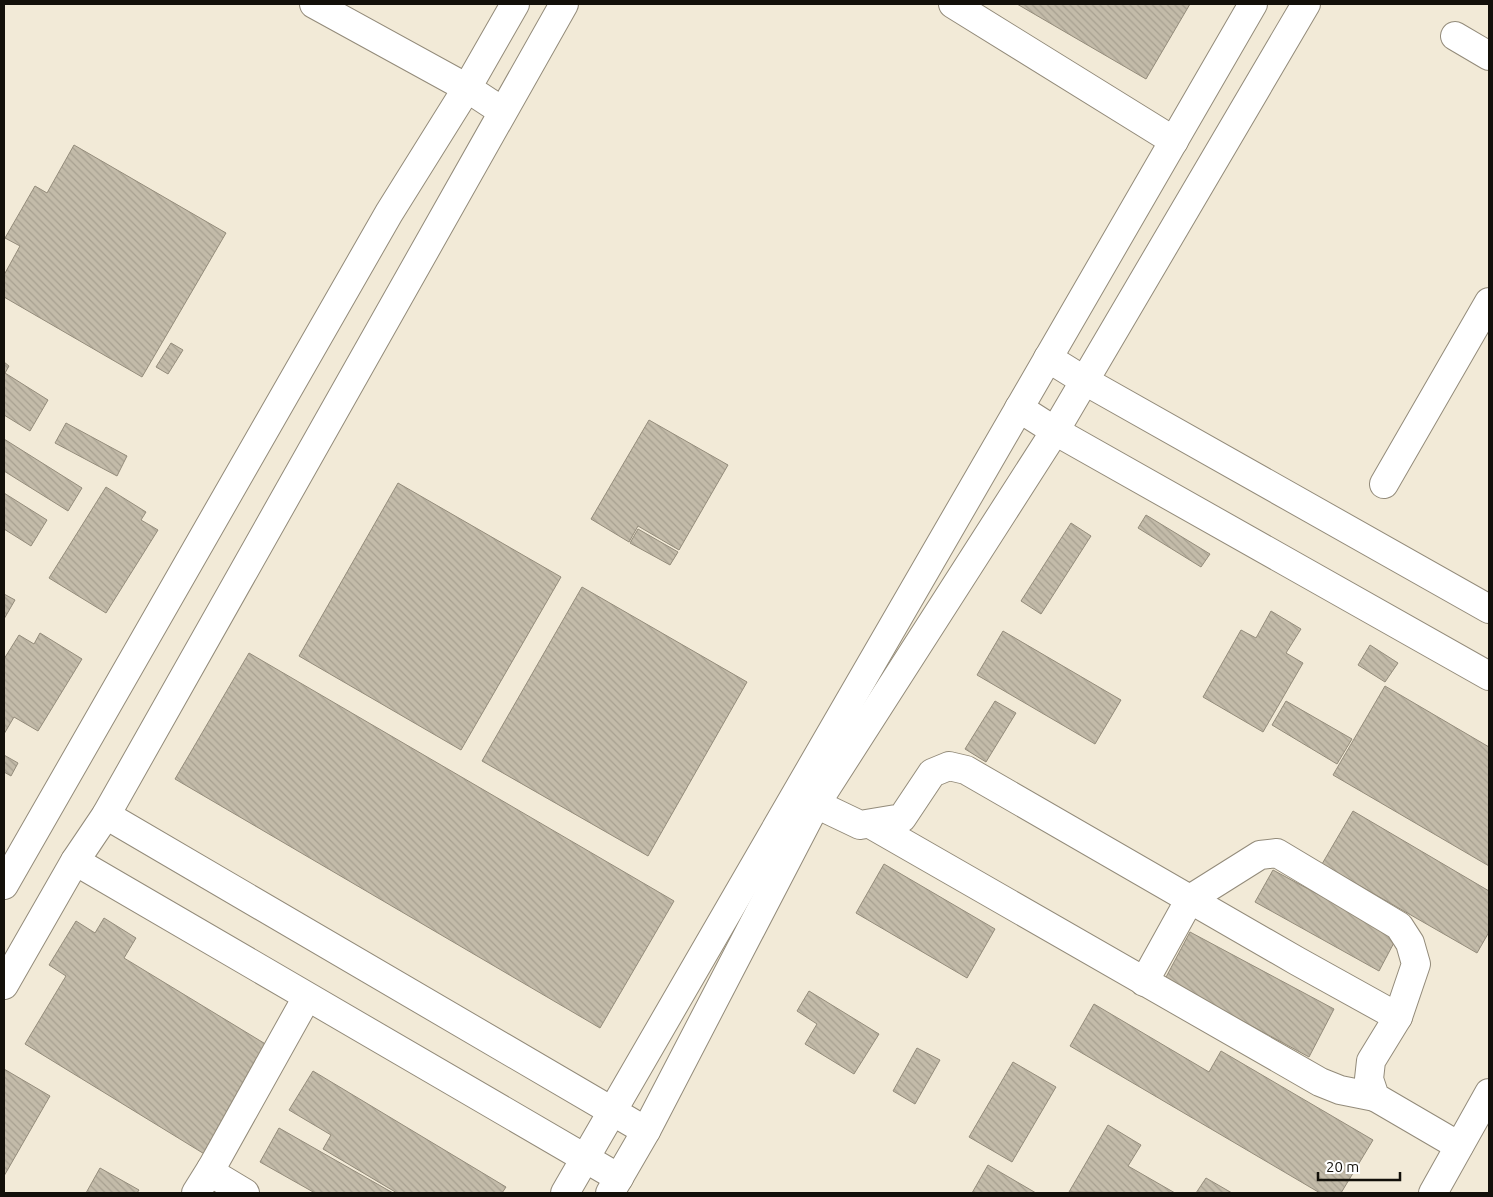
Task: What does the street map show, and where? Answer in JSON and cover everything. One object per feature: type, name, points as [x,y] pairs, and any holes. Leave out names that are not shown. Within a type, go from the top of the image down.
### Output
[{"type":"street","points":[[314,4],[467,88],[502,112]]},
{"type":"street","points":[[4,885],[390,213],[467,88],[515,4]]},
{"type":"street","points":[[4,985],[75,861],[106,815],[564,4]]},
{"type":"street","points":[[953,4],[1174,141]]},
{"type":"street","points":[[565,1193],[1254,4]]},
{"type":"street","points":[[75,861],[584,1158],[615,1186],[646,1131],[816,804],[1055,431],[1306,4]]},
{"type":"street","points":[[1455,36],[1489,56]]},
{"type":"street","points":[[1384,484],[1489,302]]},
{"type":"street","points":[[1048,358],[1085,381],[1489,609]]},
{"type":"street","points":[[1019,408],[1055,431],[1489,676]]},
{"type":"street","points":[[816,804],[860,825],[872,825],[902,818],[932,773],[949,766],[966,770],[1190,898],[1297,962],[1398,1017]]},
{"type":"street","points":[[106,815],[646,1131]]},
{"type":"street","points":[[872,825],[1320,1082],[1340,1090],[1375,1096],[1459,1146]]},
{"type":"street","points":[[1144,982],[1190,898],[1260,855],[1277,853],[1399,926],[1410,942],[1416,964],[1398,1017],[1371,1061],[1369,1079],[1375,1096]]},
{"type":"street","points":[[196,1193],[307,996]]},
{"type":"street","points":[[1432,1193],[1489,1093]]},
{"type":"street","points":[[211,1169],[220,1178],[245,1193]]},
{"type":"building","points":[[1017,4],[1190,4],[1146,79]]},
{"type":"building","points":[[74,145],[226,233],[142,377],[4,297],[4,275],[20,246],[5,238],[35,186],[47,193]]},
{"type":"building","points":[[171,343],[183,350],[168,374],[156,367]]},
{"type":"building","points":[[4,362],[9,366],[5,373],[48,400],[30,431],[4,415]]},
{"type":"building","points":[[649,420],[728,465],[679,550],[638,526],[629,542],[591,519]]},
{"type":"building","points":[[66,423],[127,456],[117,476],[55,443]]},
{"type":"building","points":[[4,439],[82,488],[68,511],[4,471]]},
{"type":"building","points":[[398,483],[561,577],[461,750],[299,656]]},
{"type":"building","points":[[106,487],[146,512],[141,520],[158,530],[106,613],[49,578]]},
{"type":"building","points":[[4,493],[47,520],[31,546],[4,529]]},
{"type":"building","points":[[1146,515],[1210,554],[1201,567],[1138,528]]},
{"type":"building","points":[[1071,523],[1091,536],[1041,614],[1021,601]]},
{"type":"building","points":[[638,529],[678,552],[670,565],[630,543]]},
{"type":"building","points":[[582,587],[747,682],[648,856],[482,761]]},
{"type":"building","points":[[4,594],[15,600],[4,619]]},
{"type":"building","points":[[1271,611],[1301,629],[1286,653],[1303,663],[1263,732],[1203,697],[1241,630],[1256,638]]},
{"type":"building","points":[[1003,631],[1121,700],[1095,744],[977,675]]},
{"type":"building","points":[[40,633],[82,659],[38,731],[14,717],[4,734],[4,659],[19,635],[34,644]]},
{"type":"building","points":[[1370,645],[1398,663],[1385,682],[1358,665]]},
{"type":"building","points":[[249,653],[674,901],[600,1028],[175,779]]},
{"type":"building","points":[[1385,686],[1489,747],[1489,866],[1333,775]]},
{"type":"building","points":[[995,701],[1016,713],[986,762],[965,749]]},
{"type":"building","points":[[1286,701],[1352,739],[1337,764],[1272,725]]},
{"type":"building","points":[[4,755],[18,763],[11,776],[4,772]]},
{"type":"building","points":[[1353,811],[1489,891],[1489,932],[1477,953],[1322,864]]},
{"type":"building","points":[[884,864],[995,929],[967,978],[856,913]]},
{"type":"building","points":[[1273,870],[1397,937],[1379,971],[1255,902]]},
{"type":"building","points":[[104,918],[136,938],[124,958],[272,1048],[206,1155],[25,1044],[66,976],[49,965],[76,921],[95,933]]},
{"type":"building","points":[[1190,932],[1334,1009],[1309,1057],[1165,979]]},
{"type":"building","points":[[809,991],[879,1034],[854,1074],[805,1044],[817,1024],[797,1011]]},
{"type":"building","points":[[1094,1004],[1209,1072],[1221,1051],[1373,1140],[1341,1193],[1320,1193],[1070,1046]]},
{"type":"building","points":[[917,1048],[940,1060],[915,1104],[893,1091]]},
{"type":"building","points":[[1013,1062],[1056,1087],[1012,1162],[969,1137]]},
{"type":"building","points":[[4,1069],[50,1096],[4,1176]]},
{"type":"building","points":[[313,1071],[506,1187],[502,1193],[397,1193],[323,1149],[331,1135],[289,1110]]},
{"type":"building","points":[[1108,1125],[1141,1145],[1128,1166],[1175,1193],[1069,1192]]},
{"type":"building","points":[[279,1128],[393,1193],[315,1193],[260,1162]]},
{"type":"building","points":[[988,1165],[1036,1193],[972,1193]]},
{"type":"building","points":[[100,1168],[139,1190],[137,1193],[86,1193]]},
{"type":"building","points":[[1206,1178],[1232,1193],[1196,1193]]}]
